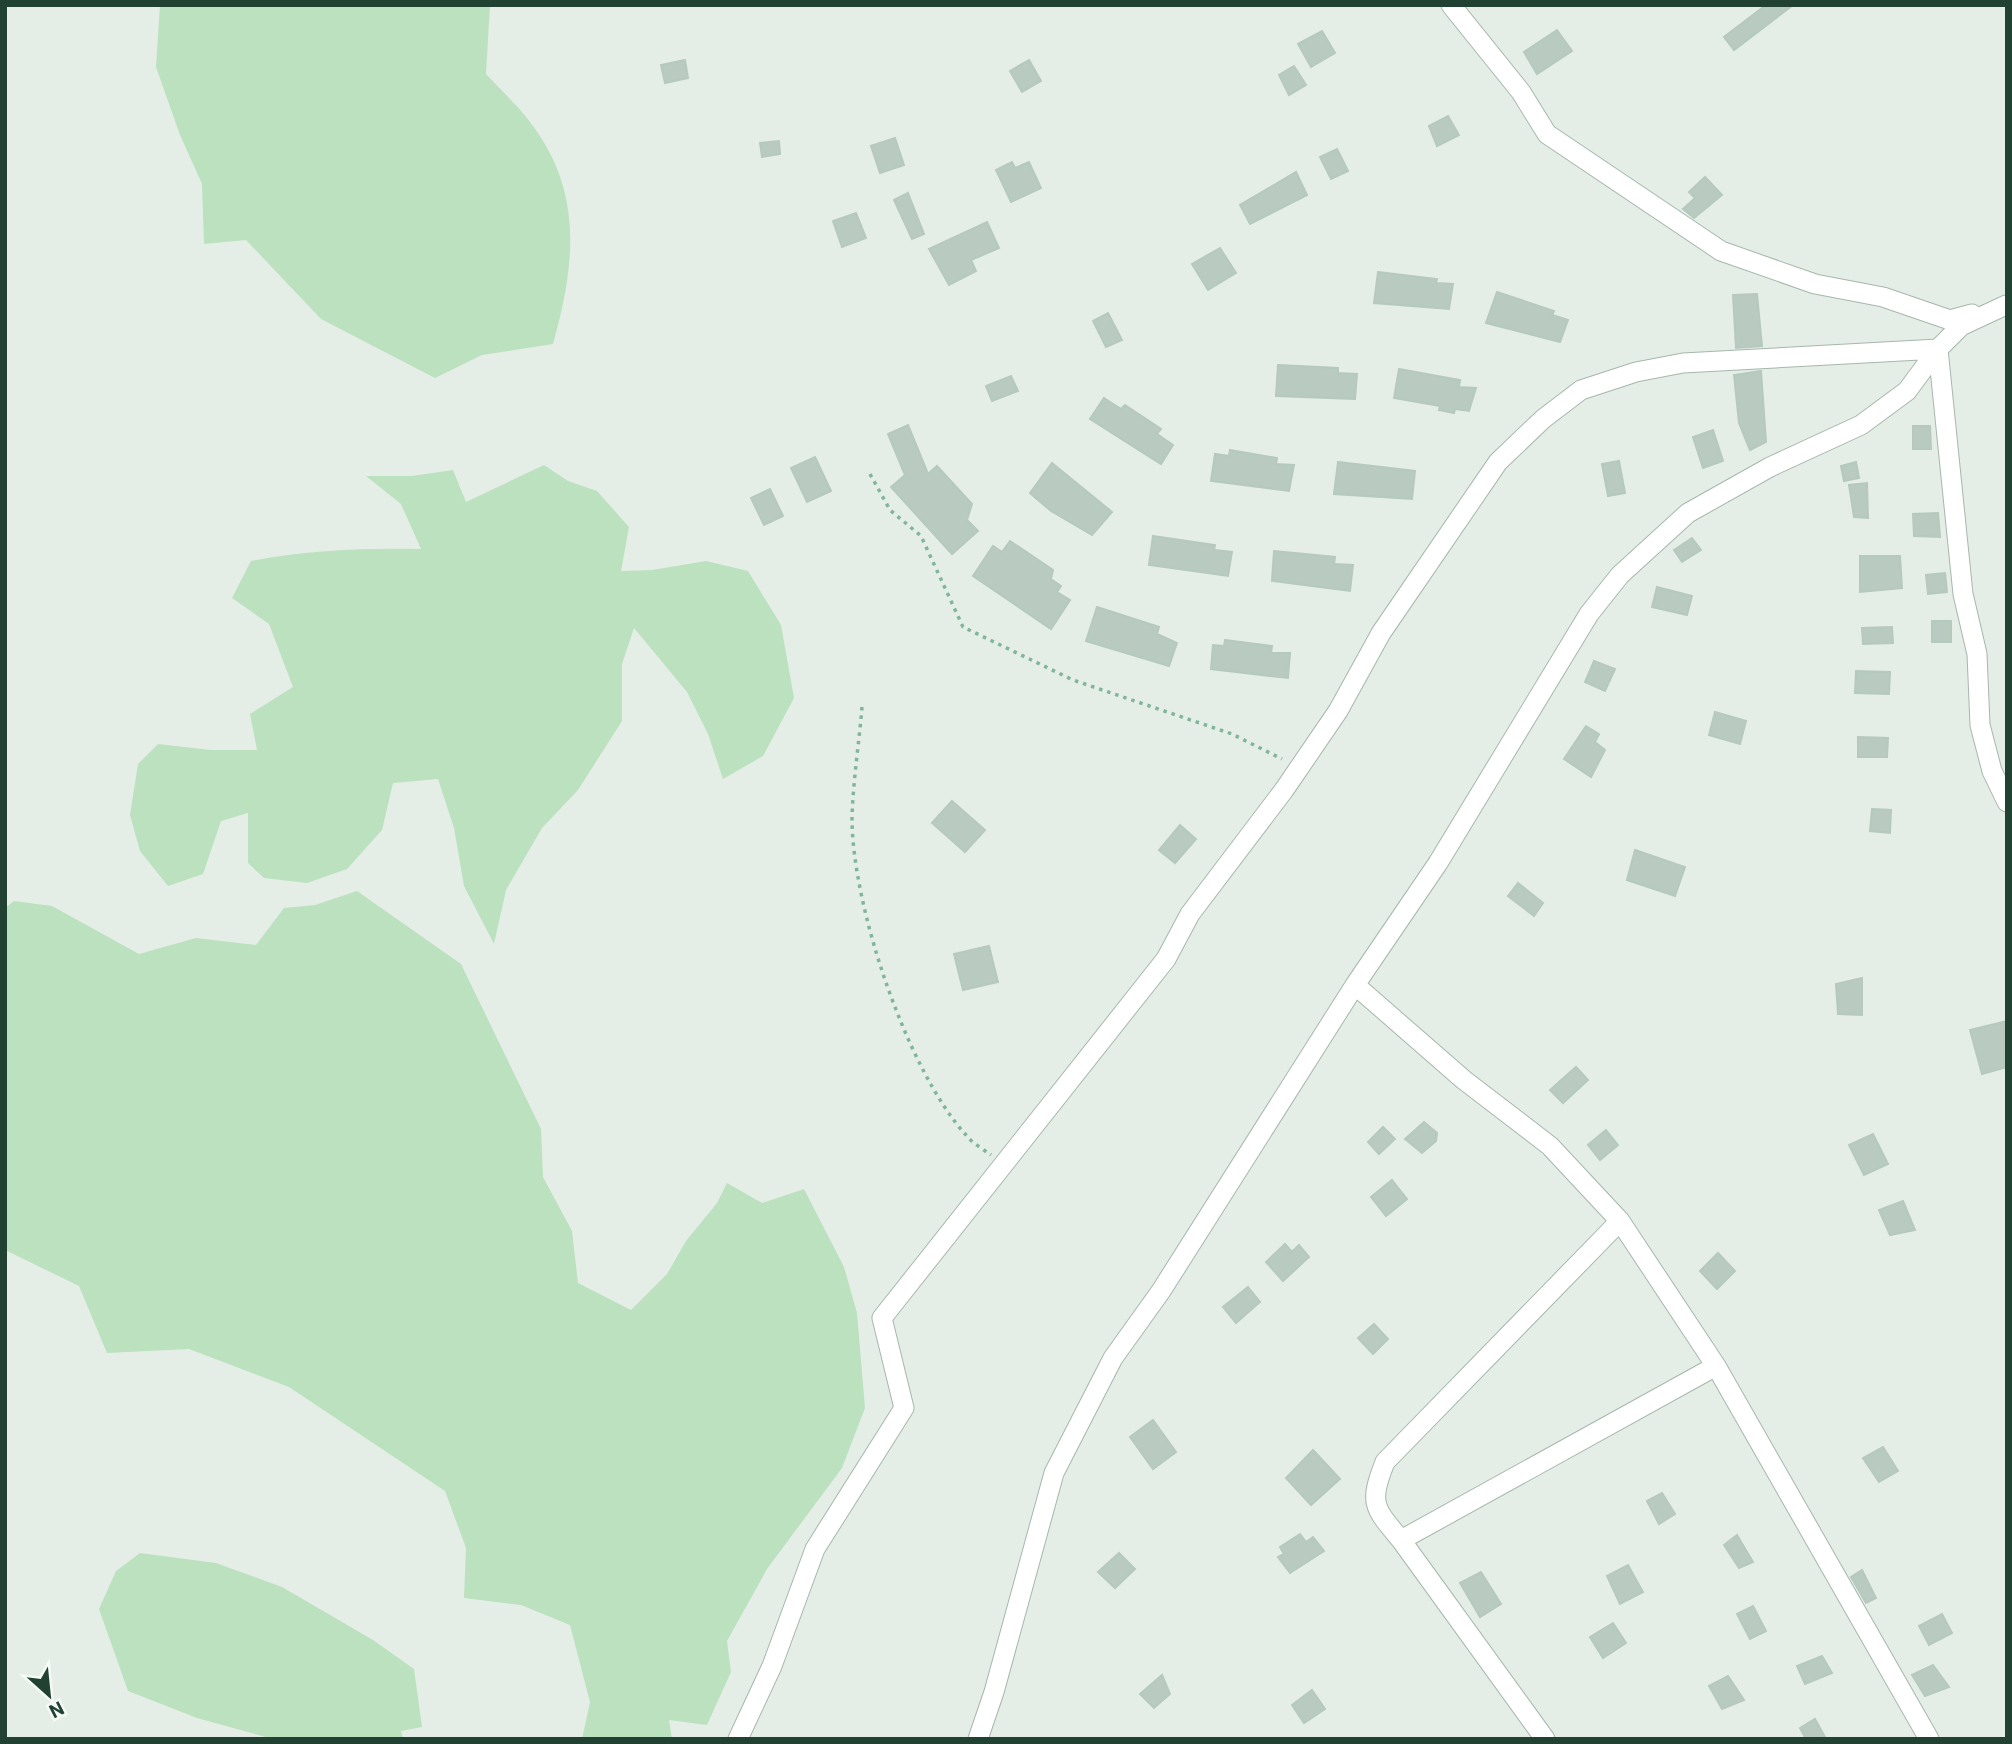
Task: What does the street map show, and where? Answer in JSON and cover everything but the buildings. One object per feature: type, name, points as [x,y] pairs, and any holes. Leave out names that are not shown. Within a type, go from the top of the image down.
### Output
[{"type":"street","points":[[1451,5],[1521,92],[1547,134],[1721,251],[1815,284],[1883,297],[1950,320],[2006,304]]},
{"type":"street","points":[[978,1739],[994,1692],[1054,1473],[1113,1357],[1161,1291],[1355,985],[1438,863],[1589,614],[1620,575],[1688,513],[1770,467],[1861,425],[1908,391],[1938,349],[1961,326],[2006,304]]},
{"type":"street","points":[[738,1739],[772,1665],[815,1549],[904,1408],[882,1318],[1166,958],[1190,914],[1300,768],[1339,711],[1381,632],[1498,462],[1543,419],[1581,390],[1636,372],[1683,363],[1938,349]]},
{"type":"street","points":[[1938,349],[1963,594],[1977,654],[1980,725],[1992,771],[2007,802]]},
{"type":"street","points":[[1355,985],[1464,1080],[1550,1146],[1620,1221],[1716,1366],[1928,1739]]},
{"type":"street","points":[[1545,1739],[1401,1540],[1379,1514],[1374,1491],[1385,1462],[1620,1221]]},
{"type":"street","points":[[1401,1540],[1716,1366]]},
{"type":"path","points":[[870,474],[890,510],[921,536],[963,627],[1005,650],[1073,680],[1232,734],[1300,768]]},
{"type":"path","points":[[862,707],[852,819],[859,894],[884,980],[927,1077],[966,1136],[1004,1164]]},
{"type":"green space","points":[[160,5],[490,5],[486,74],[530,122],[547,148],[567,202],[570,257],[561,315],[553,344],[482,355],[435,378],[321,319],[246,240],[204,244],[202,184],[180,135],[156,67]]},
{"type":"green space","points":[[544,465],[568,481],[597,491],[629,527],[621,571],[652,570],[706,561],[748,571],[781,625],[794,698],[763,756],[723,779],[708,734],[687,692],[634,628],[622,664],[622,721],[578,790],[542,828],[506,890],[494,944],[464,886],[454,828],[438,779],[393,783],[382,830],[347,869],[307,883],[264,878],[248,863],[248,813],[221,821],[203,874],[168,886],[140,851],[130,815],[138,764],[158,744],[211,750],[257,750],[250,714],[293,687],[269,624],[232,598],[251,561],[336,551],[421,549],[401,504],[366,476],[412,476],[453,470],[466,502]]},
{"type":"green space","points":[[357,891],[461,964],[541,1129],[543,1177],[572,1231],[578,1283],[631,1310],[667,1274],[686,1241],[717,1203],[727,1183],[762,1203],[804,1189],[844,1267],[857,1313],[865,1408],[842,1468],[767,1569],[727,1641],[731,1672],[707,1725],[669,1720],[672,1739],[582,1739],[590,1702],[570,1625],[521,1605],[464,1598],[466,1548],[445,1491],[289,1387],[189,1349],[107,1353],[79,1286],[5,1250],[5,908],[14,901],[52,906],[139,954],[196,938],[256,945],[284,908],[315,905]]},
{"type":"green space","points":[[140,1553],[216,1563],[282,1587],[373,1640],[414,1669],[422,1727],[401,1731],[403,1739],[273,1739],[197,1718],[128,1691],[99,1609],[116,1571]]}]
